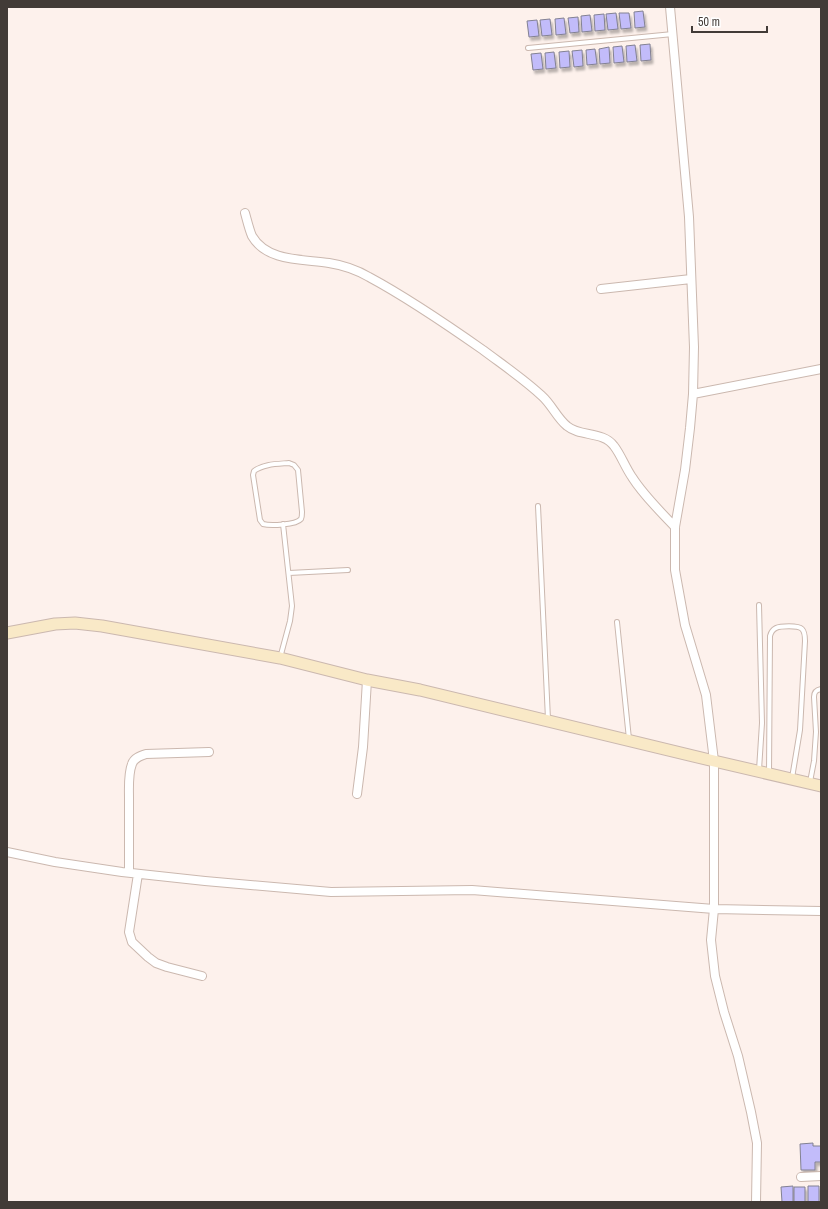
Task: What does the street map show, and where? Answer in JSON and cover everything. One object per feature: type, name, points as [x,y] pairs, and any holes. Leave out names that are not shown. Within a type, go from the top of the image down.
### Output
[{"type":"main road","points":[[7,633],[55,624],[75,623],[102,626],[280,658],[367,680],[420,690],[821,786]]},
{"type":"street","points":[[670,7],[689,217],[694,347],[693,394],[690,428],[685,470],[675,527],[675,570],[685,625],[706,695],[714,761],[714,909],[712,940],[715,976],[724,1012],[738,1056],[751,1112],[756,1142],[756,1202]]},
{"type":"street","points":[[245,213],[252,235],[260,246],[268,252],[291,259],[330,263],[361,273],[390,288],[454,330],[510,370],[543,396],[559,418],[568,427],[577,432],[605,439],[613,445],[631,477],[645,496],[675,527]]},
{"type":"street","points":[[601,289],[691,279]]},
{"type":"street","points":[[693,394],[821,369]]},
{"type":"street","points":[[357,794],[363,747],[367,680]]},
{"type":"street","points":[[129,872],[129,791],[130,769],[132,763],[139,756],[146,754],[209,752]]},
{"type":"street","points":[[7,852],[55,862],[138,874],[206,882],[331,892],[472,890],[714,909],[821,911]]},
{"type":"street","points":[[138,874],[129,932],[132,942],[156,963],[202,976]]},
{"type":"street","points":[[800,1177],[821,1176]]},
{"type":"lane","points":[[528,48],[673,34]]},
{"type":"lane","points":[[289,462],[298,470],[302,512],[301,519],[283,524],[263,524],[260,520],[253,475],[257,468],[289,462]]},
{"type":"lane","points":[[538,506],[549,721]]},
{"type":"lane","points":[[280,658],[290,621],[292,606],[283,524]]},
{"type":"lane","points":[[289,573],[348,570]]},
{"type":"lane","points":[[759,605],[764,773]]},
{"type":"lane","points":[[617,622],[630,741]]},
{"type":"lane","points":[[764,773],[770,636],[772,631],[776,628],[798,627],[802,629],[805,641],[800,730],[792,779]]},
{"type":"lane","points":[[810,783],[814,761],[816,732],[814,693],[821,690]]},
{"type":"building","points":[[643,11],[645,27],[635,28],[634,12]]},
{"type":"building","points":[[616,13],[618,29],[608,30],[606,14]]},
{"type":"building","points":[[619,13],[629,13],[631,28],[621,29]]},
{"type":"building","points":[[604,14],[605,30],[595,31],[594,15]]},
{"type":"building","points":[[590,15],[592,31],[582,32],[581,16]]},
{"type":"building","points":[[578,17],[579,32],[570,33],[568,18]]},
{"type":"building","points":[[564,18],[566,34],[556,35],[555,19]]},
{"type":"building","points":[[550,19],[552,35],[542,36],[540,20]]},
{"type":"building","points":[[537,20],[539,36],[529,37],[527,21]]},
{"type":"building","points":[[650,44],[651,60],[641,61],[640,45]]},
{"type":"building","points":[[635,45],[637,61],[627,62],[626,46]]},
{"type":"building","points":[[622,46],[624,62],[614,63],[613,47]]},
{"type":"building","points":[[609,47],[610,63],[600,64],[599,49]]},
{"type":"building","points":[[595,49],[597,64],[587,65],[586,50]]},
{"type":"building","points":[[582,50],[583,66],[574,67],[572,51]]},
{"type":"building","points":[[569,51],[570,67],[560,68],[559,52]]},
{"type":"building","points":[[554,52],[556,68],[546,69],[545,53]]},
{"type":"building","points":[[541,53],[543,69],[533,70],[531,54]]},
{"type":"building","points":[[813,1143],[813,1146],[821,1146],[821,1162],[815,1162],[815,1170],[801,1170],[800,1144]]},
{"type":"building","points":[[793,1186],[793,1202],[782,1202],[781,1187]]},
{"type":"building","points":[[808,1186],[819,1186],[819,1202],[808,1202]]},
{"type":"building","points":[[794,1187],[805,1187],[805,1202],[794,1202]]}]
